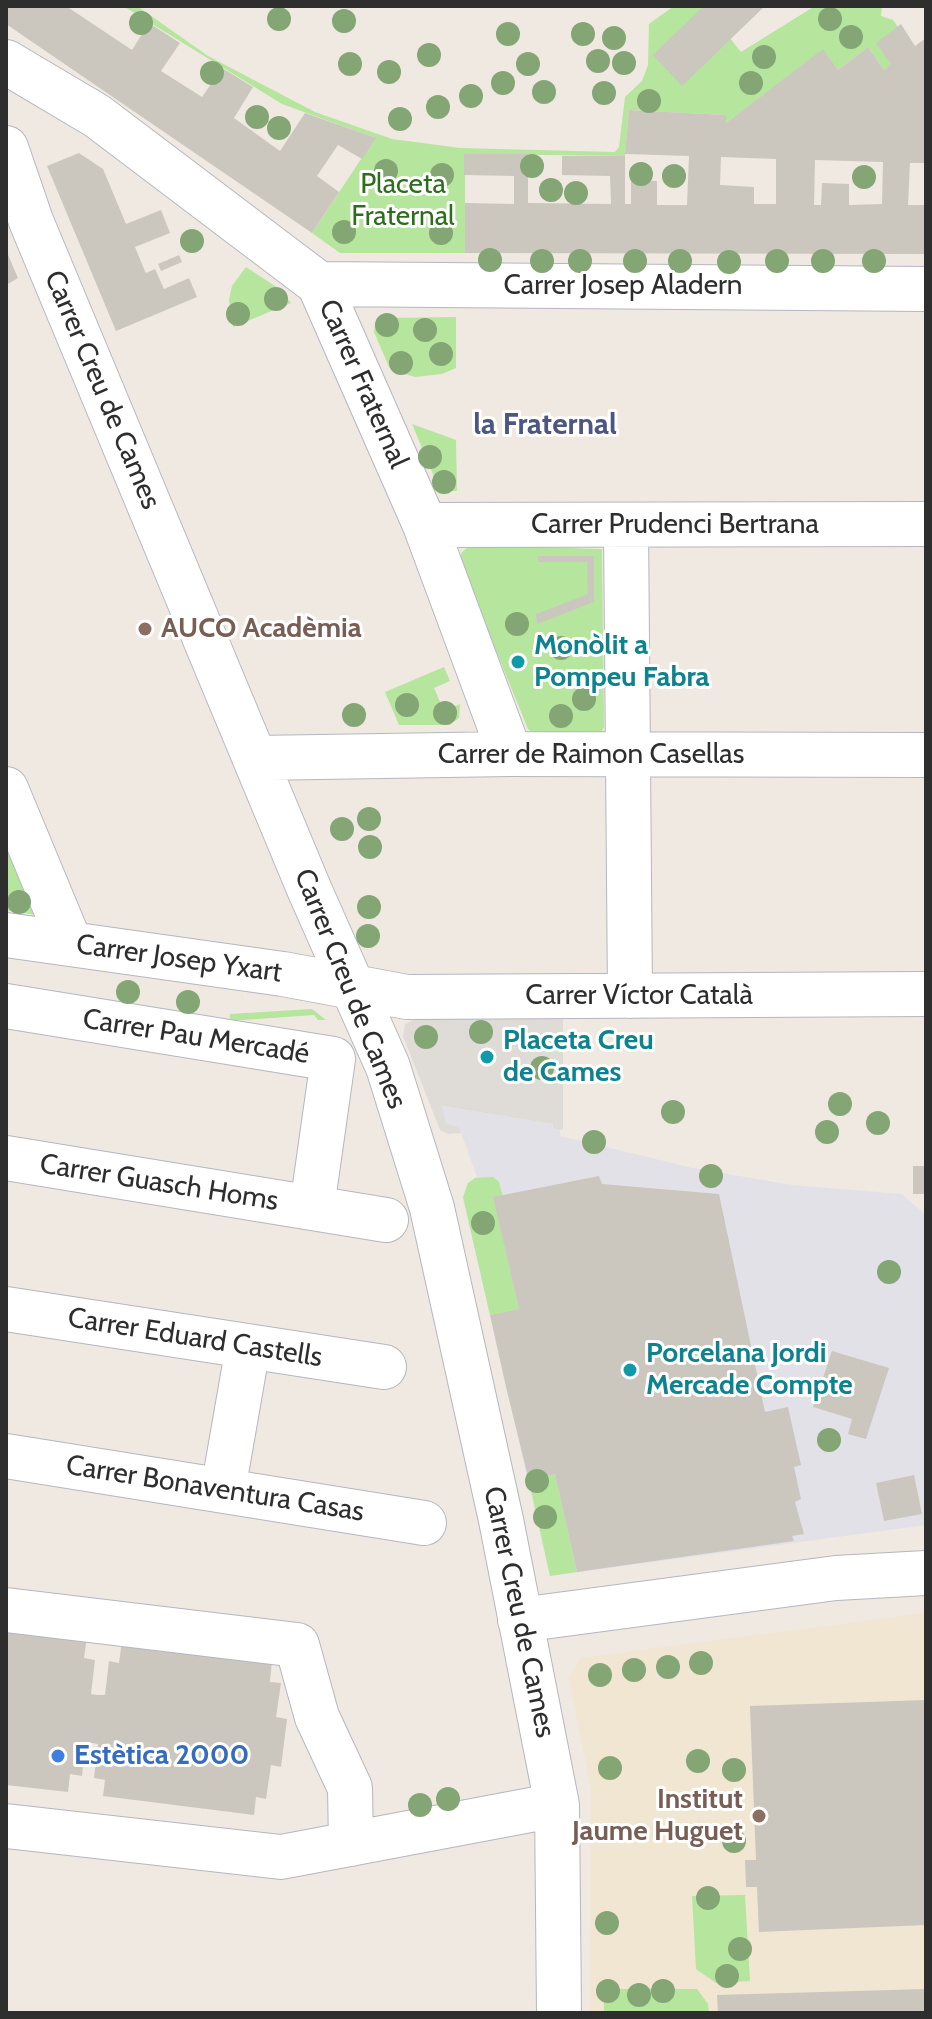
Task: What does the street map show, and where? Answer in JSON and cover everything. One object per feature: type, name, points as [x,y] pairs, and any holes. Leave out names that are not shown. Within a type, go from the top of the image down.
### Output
[{"type":"street","name":"Carrer Fraternal","points":[[6,62],[97,116],[319,284],[425,525],[510,754]]},
{"type":"street","name":"Carrer Creu de Cames","points":[[6,148],[31,221],[352,988],[388,1067],[432,1208],[557,1805],[559,2013]]},
{"type":"street","name":"Carrer Josep Aladern","points":[[319,284],[926,289]]},
{"type":"street","name":"Carrer Prudenci Bertrana","points":[[425,525],[926,524]]},
{"type":"street","points":[[626,525],[630,996]]},
{"type":"street","name":"Carrer de Raimon Casellas","points":[[256,758],[510,754],[926,755]]},
{"type":"street","points":[[6,789],[70,943]]},
{"type":"street","name":"Carrer Josep Yxart","points":[[6,935],[283,974],[352,988]]},
{"type":"street","name":"Carrer Víctor Català","points":[[352,988],[407,997],[926,994]]},
{"type":"street","name":"Carrer Pau Mercadé","points":[[6,1006],[333,1059],[312,1207]]},
{"type":"street","name":"Carrer Guasch Homs","points":[[6,1158],[386,1220]]},
{"type":"street","name":"Carrer Eduard Castells","points":[[6,1309],[384,1367]]},
{"type":"street","points":[[223,1490],[248,1347]]},
{"type":"street","name":"Carrer Bonaventura Casas","points":[[6,1456],[424,1523]]},
{"type":"street","points":[[520,1620],[836,1578],[926,1573]]},
{"type":"street","points":[[6,1610],[297,1645],[317,1717],[350,1788],[351,1844]]},
{"type":"street","points":[[6,1826],[281,1857],[557,1805]]},
{"type":"shaded area","name":"Placeta Creu de Cames","points":[[416,1019],[563,1019],[563,1130],[553,1128],[553,1124],[442,1106],[446,1123],[459,1127],[461,1133],[448,1134],[440,1130],[403,1036],[405,1024]]},
{"type":"shaded area","name":"Porcelana Jordi Mercade Compte","points":[[441,1106],[553,1124],[560,1128],[560,1136],[693,1168],[792,1185],[902,1194],[926,1215],[926,1525],[550,1576],[463,1199],[468,1183],[477,1177],[459,1127],[446,1123]]},
{"type":"shaded area","name":"Institut Jaume Huguet","points":[[926,1613],[926,2013],[590,2013],[591,1788],[569,1680],[580,1658]]},
{"type":"green space","name":"Placeta Fraternal","points":[[123,6],[137,6],[208,56],[315,112],[392,139],[460,148],[615,152],[619,147],[625,97],[642,81],[648,65],[649,24],[674,6],[704,6],[741,52],[815,6],[882,6],[881,16],[893,20],[913,48],[884,70],[868,47],[838,70],[823,50],[726,123],[725,115],[629,110],[625,156],[465,154],[465,253],[340,253],[312,233],[375,138],[282,104]]},
{"type":"green space","points":[[246,267],[281,290],[291,303],[233,327],[229,300],[232,286]]},
{"type":"green space","points":[[456,317],[456,368],[442,374],[415,377],[389,367],[374,332],[375,324],[385,318]]},
{"type":"green space","points":[[412,424],[456,440],[457,491],[440,491]]},
{"type":"green space","points":[[471,545],[602,549],[604,727],[601,733],[535,735],[528,729],[459,560],[462,552]]},
{"type":"green space","points":[[444,667],[450,681],[434,688],[444,711],[460,704],[459,718],[450,725],[399,725],[385,692]]},
{"type":"green space","points":[[8,847],[36,915],[6,910]]},
{"type":"green space","points":[[312,1009],[326,1020],[318,1020],[314,1015],[230,1021],[230,1014]]},
{"type":"green space","points":[[493,1177],[499,1182],[506,1209],[497,1212],[519,1309],[490,1315],[463,1197],[468,1183],[475,1178]]},
{"type":"green space","points":[[555,1474],[577,1572],[550,1576],[529,1481]]},
{"type":"green space","points":[[745,1895],[750,1981],[716,1983],[696,1969],[692,1896]]},
{"type":"green space","points":[[604,1989],[697,1989],[708,2004],[709,2013],[604,2013]]},
{"type":"building","points":[[6,6],[66,6],[132,50],[149,23],[180,43],[161,71],[202,97],[222,68],[253,87],[234,118],[280,151],[305,113],[376,138],[362,159],[338,145],[317,176],[339,192],[312,233],[6,24]]},
{"type":"building","points":[[704,6],[765,6],[682,86],[653,55]]},
{"type":"building","points":[[901,24],[915,46],[926,38],[926,163],[910,163],[908,205],[926,205],[926,254],[465,253],[465,203],[514,204],[514,176],[464,175],[464,154],[528,154],[528,203],[611,204],[610,176],[562,175],[562,156],[625,156],[625,204],[631,204],[631,180],[657,181],[657,205],[687,205],[689,156],[625,154],[629,110],[726,115],[726,123],[823,49],[838,70],[868,47],[884,70],[891,64],[876,43]],"holes":[[[721,157],[776,159],[776,204],[754,204],[754,187],[720,185]],[[815,160],[883,162],[882,204],[849,205],[849,184],[822,183],[821,205],[814,205]]]},
{"type":"building","points":[[79,153],[103,169],[126,224],[161,210],[170,233],[135,247],[144,269],[146,273],[155,269],[164,289],[189,278],[197,297],[116,331],[47,166]]},
{"type":"building","points":[[6,250],[18,278],[6,285]]},
{"type":"building","points":[[179,255],[182,262],[161,271],[158,264]]},
{"type":"building","points":[[538,556],[594,556],[594,602],[537,624],[536,614],[588,594],[587,562],[538,562]]},
{"type":"building","points":[[913,1166],[926,1166],[926,1194],[913,1194]]},
{"type":"building","name":"Porcelana Jordi Mercade Compte","points":[[599,1176],[602,1184],[719,1194],[765,1412],[788,1407],[801,1465],[794,1467],[801,1499],[795,1502],[804,1534],[792,1536],[794,1541],[577,1572],[555,1474],[529,1481],[506,1387],[490,1315],[519,1309],[493,1197]]},
{"type":"building","points":[[832,1351],[889,1368],[866,1439],[848,1434],[852,1419],[813,1407]]},
{"type":"building","points":[[914,1475],[922,1514],[884,1521],[876,1483]]},
{"type":"building","points":[[6,1627],[87,1637],[84,1658],[95,1660],[91,1694],[97,1695],[105,1695],[109,1661],[119,1663],[122,1641],[272,1660],[270,1682],[281,1683],[276,1717],[287,1719],[281,1767],[271,1765],[266,1799],[256,1797],[254,1815],[103,1796],[105,1780],[94,1778],[98,1744],[92,1743],[85,1743],[82,1776],[70,1774],[68,1792],[6,1785]]},
{"type":"building","points":[[926,1700],[926,1925],[759,1932],[757,1887],[746,1887],[745,1860],[756,1860],[750,1706]]},
{"type":"building","points":[[926,1989],[926,2013],[718,2013],[717,1995]]},
{"type":"place","name":"AUCO Acadèmia","points":[[145,629]]},
{"type":"place","name":"Monòlit a Pompeu Fabra","points":[[518,662]]},
{"type":"place","name":"Placeta Creu de Cames","points":[[487,1057]]},
{"type":"place","name":"Porcelana Jordi Mercade Compte","points":[[630,1370]]},
{"type":"place","name":"Estètica 2000","points":[[58,1756]]},
{"type":"place","name":"Institut Jaume Huguet","points":[[759,1816]]},
{"type":"district","name":"la Fraternal","points":[[545,425]]}]
